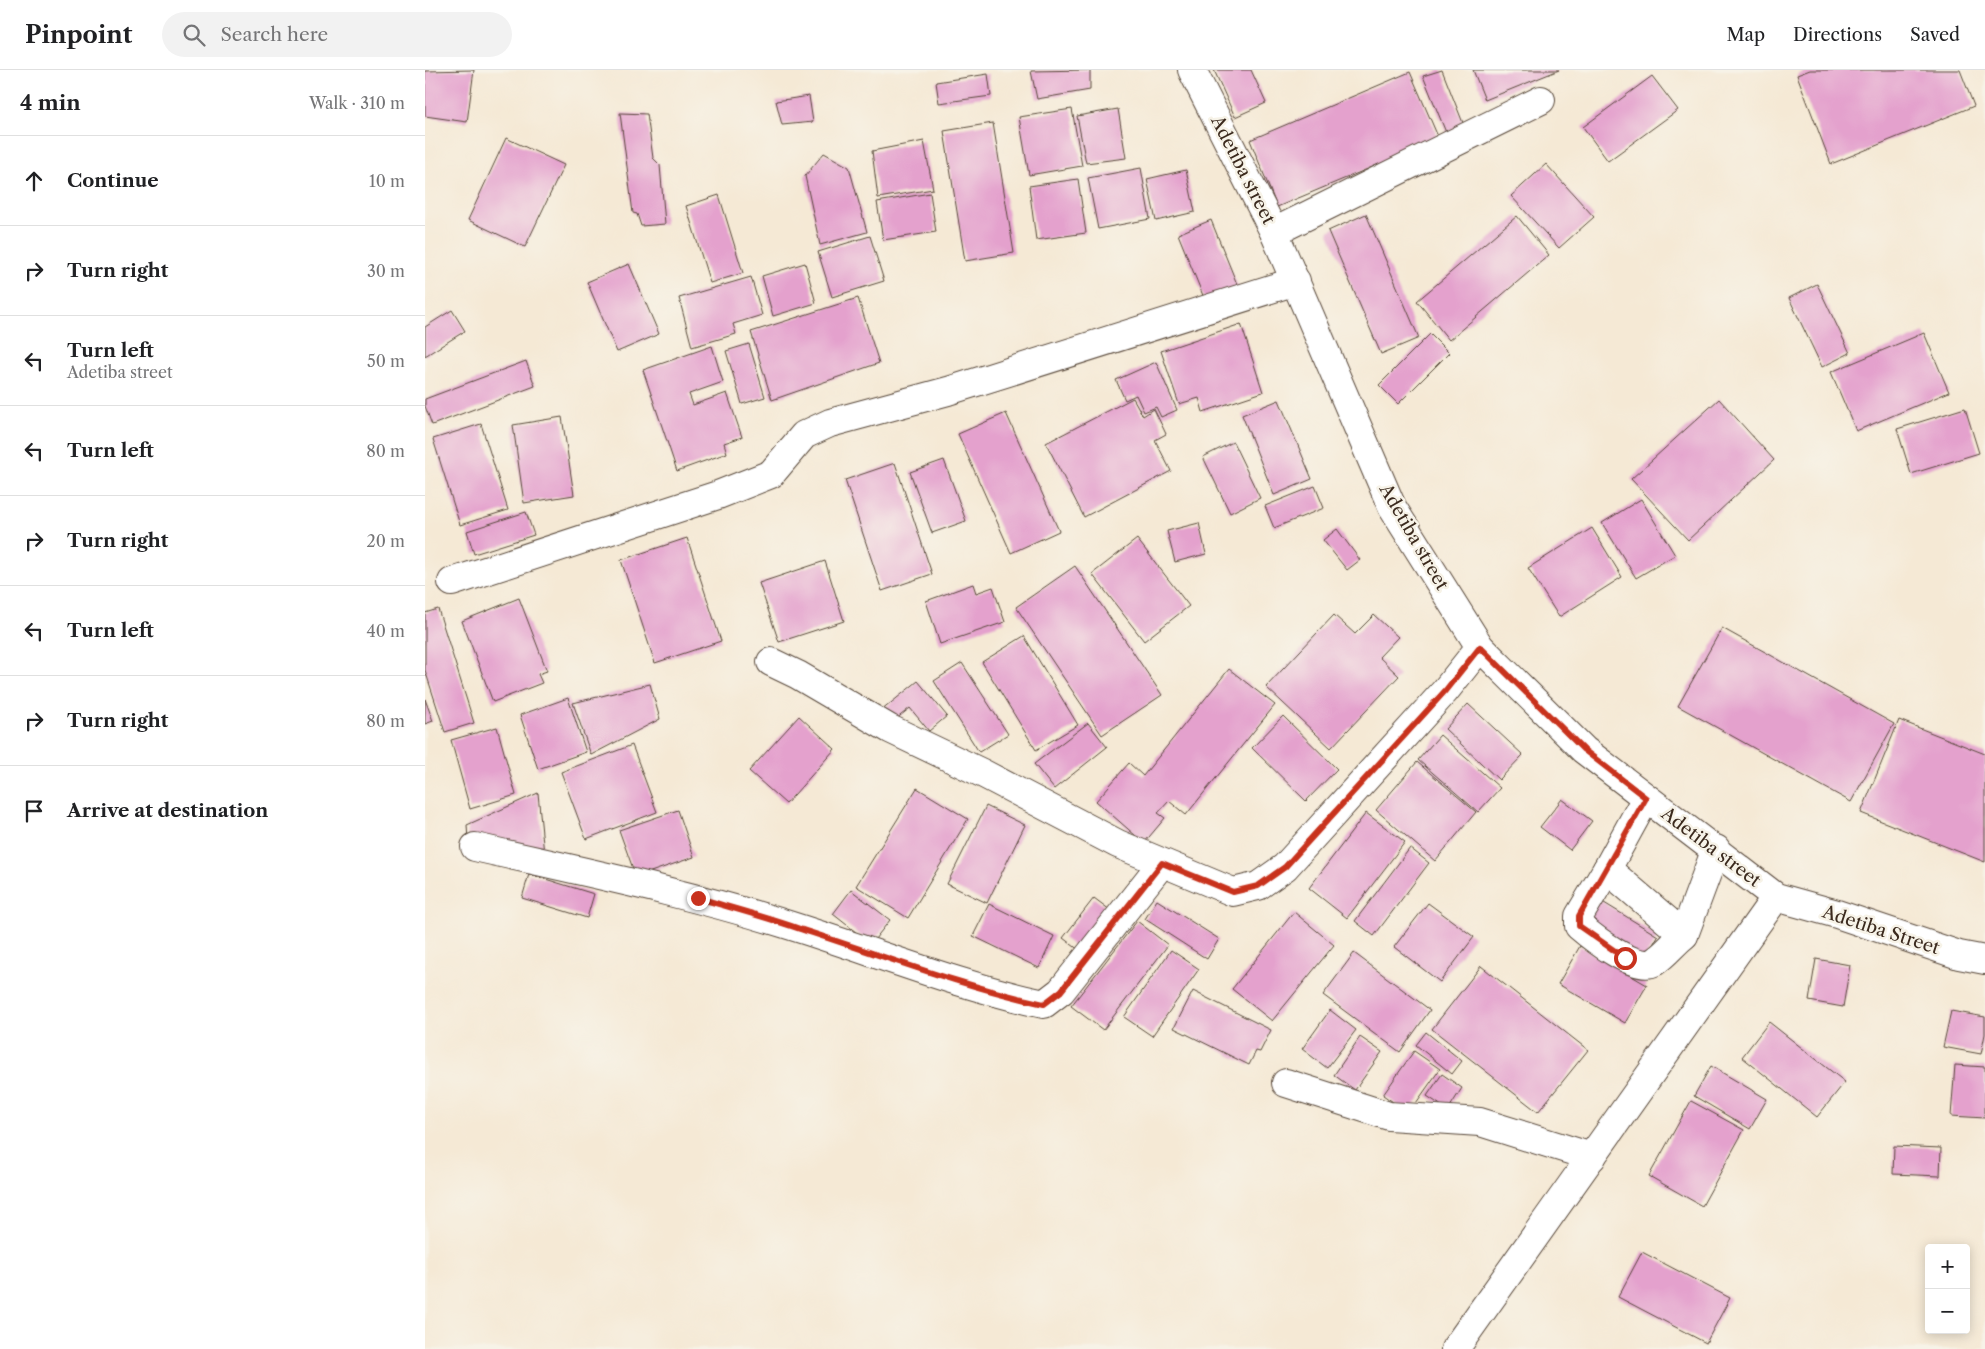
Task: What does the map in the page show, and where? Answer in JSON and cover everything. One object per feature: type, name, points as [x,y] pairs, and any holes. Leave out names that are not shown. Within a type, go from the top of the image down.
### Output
[{"type":"street","name":"Adetiba street","points":[[1192,70],[1274,232],[1392,506],[1480,647],[1584,750],[1716,849],[1776,897]]},
{"type":"street","points":[[1274,232],[1541,100]]},
{"type":"street","points":[[452,582],[718,495],[771,474],[804,435],[830,423],[957,388],[1296,281]]},
{"type":"street","points":[[771,662],[799,675],[890,729],[982,773],[1118,844],[1233,892],[1258,886],[1285,867],[1445,691],[1480,647]]},
{"type":"street","points":[[1646,798],[1579,916],[1579,926],[1625,958],[1640,964],[1653,962],[1683,935],[1716,849]]},
{"type":"street","points":[[475,847],[698,898],[798,928],[940,976],[1044,1004],[1061,991],[1162,863]]},
{"type":"street","points":[[1607,868],[1683,935]]},
{"type":"street","points":[[1455,1349],[1776,897]]},
{"type":"street","name":"Adetiba Street","points":[[1776,897],[1837,914],[1959,955],[1985,960]]},
{"type":"street","points":[[1286,1083],[1389,1116],[1480,1122],[1592,1157]]},
{"type":"building","points":[[474,70],[467,122],[425,116],[425,71]]},
{"type":"building","points":[[1090,70],[1090,90],[1037,99],[1031,71]]},
{"type":"building","points":[[1214,70],[1251,70],[1266,103],[1235,117]]},
{"type":"building","points":[[1442,70],[1465,128],[1447,135],[1423,76]]},
{"type":"building","points":[[1473,70],[1559,70],[1485,100]]},
{"type":"building","points":[[1810,70],[1960,70],[1974,106],[1831,164],[1797,75]]},
{"type":"building","points":[[1410,72],[1439,139],[1277,207],[1250,140]]},
{"type":"building","points":[[988,74],[991,96],[939,103],[936,82]]},
{"type":"building","points":[[1652,76],[1678,110],[1608,161],[1583,127]]},
{"type":"building","points":[[809,96],[813,122],[782,125],[776,101]]},
{"type":"building","points":[[1072,109],[1082,166],[1029,175],[1019,117]]},
{"type":"building","points":[[1118,109],[1126,158],[1086,163],[1077,116]]},
{"type":"building","points":[[620,113],[647,114],[653,158],[660,165],[665,224],[641,226],[637,214],[633,213]]},
{"type":"building","points":[[993,123],[1014,253],[965,261],[944,131]]},
{"type":"building","points":[[506,138],[564,165],[525,247],[468,220]]},
{"type":"building","points":[[924,141],[933,189],[878,198],[872,151]]},
{"type":"building","points":[[824,153],[849,167],[867,232],[820,245],[805,176]]},
{"type":"building","points":[[1546,164],[1594,217],[1559,248],[1511,196]]},
{"type":"building","points":[[1141,168],[1150,219],[1098,229],[1088,178]]},
{"type":"building","points":[[1186,170],[1195,212],[1156,221],[1147,179]]},
{"type":"building","points":[[1078,179],[1086,233],[1036,240],[1029,186]]},
{"type":"building","points":[[930,193],[936,232],[883,240],[877,202]]},
{"type":"building","points":[[719,195],[743,273],[710,283],[686,206]]},
{"type":"building","points":[[1366,214],[1419,338],[1381,354],[1328,231]]},
{"type":"building","points":[[1517,216],[1549,255],[1449,340],[1417,301]]},
{"type":"building","points":[[1211,220],[1239,289],[1206,303],[1178,234]]},
{"type":"building","points":[[870,236],[884,281],[832,297],[818,252]]},
{"type":"building","points":[[805,263],[816,303],[773,316],[762,276]]},
{"type":"building","points":[[629,264],[659,334],[617,352],[587,282]]},
{"type":"building","points":[[751,277],[762,315],[733,324],[736,334],[692,347],[679,298]]},
{"type":"building","points":[[1817,284],[1850,353],[1822,367],[1789,298]]},
{"type":"building","points":[[858,298],[879,363],[772,400],[751,332]]},
{"type":"building","points":[[452,310],[465,331],[425,356],[425,327]]},
{"type":"building","points":[[1241,324],[1263,392],[1203,412],[1199,398],[1179,404],[1161,351]]},
{"type":"building","points":[[1924,333],[1949,392],[1856,431],[1831,372]]},
{"type":"building","points":[[1430,334],[1449,353],[1398,404],[1379,385]]},
{"type":"building","points":[[749,344],[765,397],[742,404],[726,351]]},
{"type":"building","points":[[712,346],[723,382],[689,394],[693,405],[727,393],[742,437],[724,443],[727,453],[677,471],[643,370]]},
{"type":"building","points":[[526,361],[535,386],[432,425],[425,406],[425,399]]},
{"type":"building","points":[[1156,362],[1177,410],[1161,417],[1156,407],[1144,412],[1136,395],[1125,400],[1116,380]]},
{"type":"building","points":[[1133,398],[1143,416],[1154,409],[1166,434],[1155,440],[1171,471],[1084,517],[1046,443]]},
{"type":"building","points":[[1719,399],[1774,460],[1688,540],[1631,479]]},
{"type":"building","points":[[1279,400],[1312,479],[1274,495],[1242,415]]},
{"type":"building","points":[[1965,408],[1979,453],[1911,474],[1897,429]]},
{"type":"building","points":[[1006,413],[1059,531],[1011,553],[958,434]]},
{"type":"building","points":[[562,417],[574,495],[524,503],[513,425]]},
{"type":"building","points":[[481,424],[508,510],[460,525],[433,439]]},
{"type":"building","points":[[1233,442],[1260,498],[1230,513],[1203,457]]},
{"type":"building","points":[[944,460],[966,521],[932,533],[910,472]]},
{"type":"building","points":[[895,463],[932,574],[882,591],[845,480]]},
{"type":"building","points":[[1315,486],[1324,508],[1274,528],[1265,506]]},
{"type":"building","points":[[1641,499],[1675,555],[1636,578],[1602,523]]},
{"type":"building","points":[[526,512],[534,535],[474,554],[467,531]]},
{"type":"building","points":[[1199,523],[1206,554],[1175,562],[1167,531]]},
{"type":"building","points":[[1592,528],[1622,577],[1559,617],[1528,568]]},
{"type":"building","points":[[1337,529],[1360,560],[1347,570],[1323,540]]},
{"type":"building","points":[[687,538],[721,641],[655,663],[621,560]]},
{"type":"building","points":[[1137,539],[1189,606],[1144,641],[1092,574]]},
{"type":"building","points":[[825,561],[844,621],[779,642],[759,583]]},
{"type":"building","points":[[1075,566],[1162,695],[1102,735],[1016,607]]},
{"type":"building","points":[[973,584],[976,593],[993,587],[1005,622],[940,644],[926,601]]},
{"type":"building","points":[[519,598],[547,671],[538,674],[542,683],[493,702],[462,621]]},
{"type":"building","points":[[438,609],[474,723],[445,732],[425,670],[425,613]]},
{"type":"building","points":[[1334,615],[1355,634],[1374,615],[1398,637],[1379,657],[1399,676],[1331,748],[1266,687]]},
{"type":"building","points":[[1722,628],[1894,724],[1851,802],[1678,706]]},
{"type":"building","points":[[1024,636],[1078,725],[1036,750],[982,662]]},
{"type":"building","points":[[962,663],[1008,734],[979,752],[934,681]]},
{"type":"building","points":[[1229,669],[1275,705],[1186,815],[1169,801],[1158,813],[1165,818],[1144,843],[1096,801],[1129,763],[1143,776]]},
{"type":"building","points":[[918,681],[947,716],[929,731],[910,708],[891,723],[881,711]]},
{"type":"building","points":[[650,684],[660,719],[591,755],[573,703]]},
{"type":"building","points":[[568,698],[586,752],[538,769],[520,715]]},
{"type":"building","points":[[425,699],[433,721],[425,724]]},
{"type":"building","points":[[1468,704],[1523,755],[1499,780],[1445,729]]},
{"type":"building","points":[[799,716],[835,749],[786,804],[749,771]]},
{"type":"building","points":[[1283,716],[1337,769],[1306,801],[1252,748]]},
{"type":"building","points":[[1899,720],[1985,754],[1985,862],[1861,813]]},
{"type":"building","points":[[1088,723],[1107,747],[1054,789],[1034,764]]},
{"type":"building","points":[[497,727],[516,795],[470,809],[451,740]]},
{"type":"building","points":[[1440,735],[1500,788],[1478,812],[1418,760]]},
{"type":"building","points":[[632,745],[657,812],[586,839],[561,772]]},
{"type":"building","points":[[1417,762],[1476,812],[1435,861],[1376,810]]},
{"type":"building","points":[[917,788],[968,819],[908,918],[856,886]]},
{"type":"building","points":[[538,793],[544,854],[468,841],[467,825]]},
{"type":"building","points":[[1562,799],[1592,821],[1570,850],[1540,827]]},
{"type":"building","points":[[986,806],[1025,825],[987,903],[947,884]]},
{"type":"building","points":[[678,810],[694,857],[636,877],[619,830]]},
{"type":"building","points":[[1366,813],[1405,842],[1347,918],[1309,888]]},
{"type":"building","points":[[1410,848],[1429,863],[1374,936],[1355,921]]},
{"type":"building","points":[[529,874],[594,894],[587,918],[522,898]]},
{"type":"building","points":[[851,890],[890,920],[871,944],[833,914]]},
{"type":"building","points":[[1094,898],[1114,913],[1083,953],[1063,938]]},
{"type":"building","points":[[1596,898],[1658,936],[1643,961],[1580,923]]},
{"type":"building","points":[[1157,900],[1219,939],[1207,959],[1145,919]]},
{"type":"building","points":[[1428,903],[1474,937],[1440,982],[1394,947]]},
{"type":"building","points":[[989,904],[1054,936],[1039,968],[973,936]]},
{"type":"building","points":[[1294,912],[1334,945],[1272,1021],[1232,989]]},
{"type":"building","points":[[1137,921],[1168,945],[1103,1030],[1071,1006]]},
{"type":"building","points":[[1580,946],[1647,985],[1625,1023],[1558,984]]},
{"type":"building","points":[[1171,950],[1199,969],[1152,1036],[1124,1017]]},
{"type":"building","points":[[1354,953],[1430,1010],[1400,1052],[1323,995]]},
{"type":"building","points":[[1816,959],[1850,965],[1843,1007],[1809,1001]]},
{"type":"building","points":[[1481,966],[1588,1050],[1538,1112],[1432,1029]]},
{"type":"building","points":[[1193,991],[1271,1030],[1260,1052],[1256,1051],[1249,1065],[1174,1028]]},
{"type":"building","points":[[1330,1010],[1356,1030],[1327,1068],[1302,1049]]},
{"type":"building","points":[[1951,1011],[1985,1017],[1985,1034],[1981,1054],[1943,1047]]},
{"type":"building","points":[[1769,1022],[1845,1082],[1817,1117],[1742,1057]]},
{"type":"building","points":[[1426,1032],[1462,1061],[1452,1074],[1416,1045]]},
{"type":"building","points":[[1360,1037],[1382,1052],[1355,1090],[1334,1075]]},
{"type":"building","points":[[1414,1051],[1440,1069],[1409,1113],[1383,1095]]},
{"type":"building","points":[[1955,1065],[1985,1067],[1985,1118],[1951,1116]]},
{"type":"building","points":[[1711,1066],[1767,1099],[1750,1129],[1694,1096]]},
{"type":"building","points":[[1442,1074],[1462,1088],[1448,1110],[1427,1096]]},
{"type":"building","points":[[1691,1101],[1744,1130],[1702,1206],[1649,1176]]},
{"type":"building","points":[[1894,1146],[1941,1148],[1940,1176],[1893,1174]]},
{"type":"building","points":[[1642,1252],[1730,1298],[1706,1343],[1618,1297]]},
{"type":"route","points":[[698,898],[798,928],[940,976],[1044,1004],[1061,991],[1162,863],[1233,892],[1258,886],[1285,867],[1445,691],[1480,647],[1584,750],[1646,798],[1579,916],[1579,926],[1625,958]]}]
